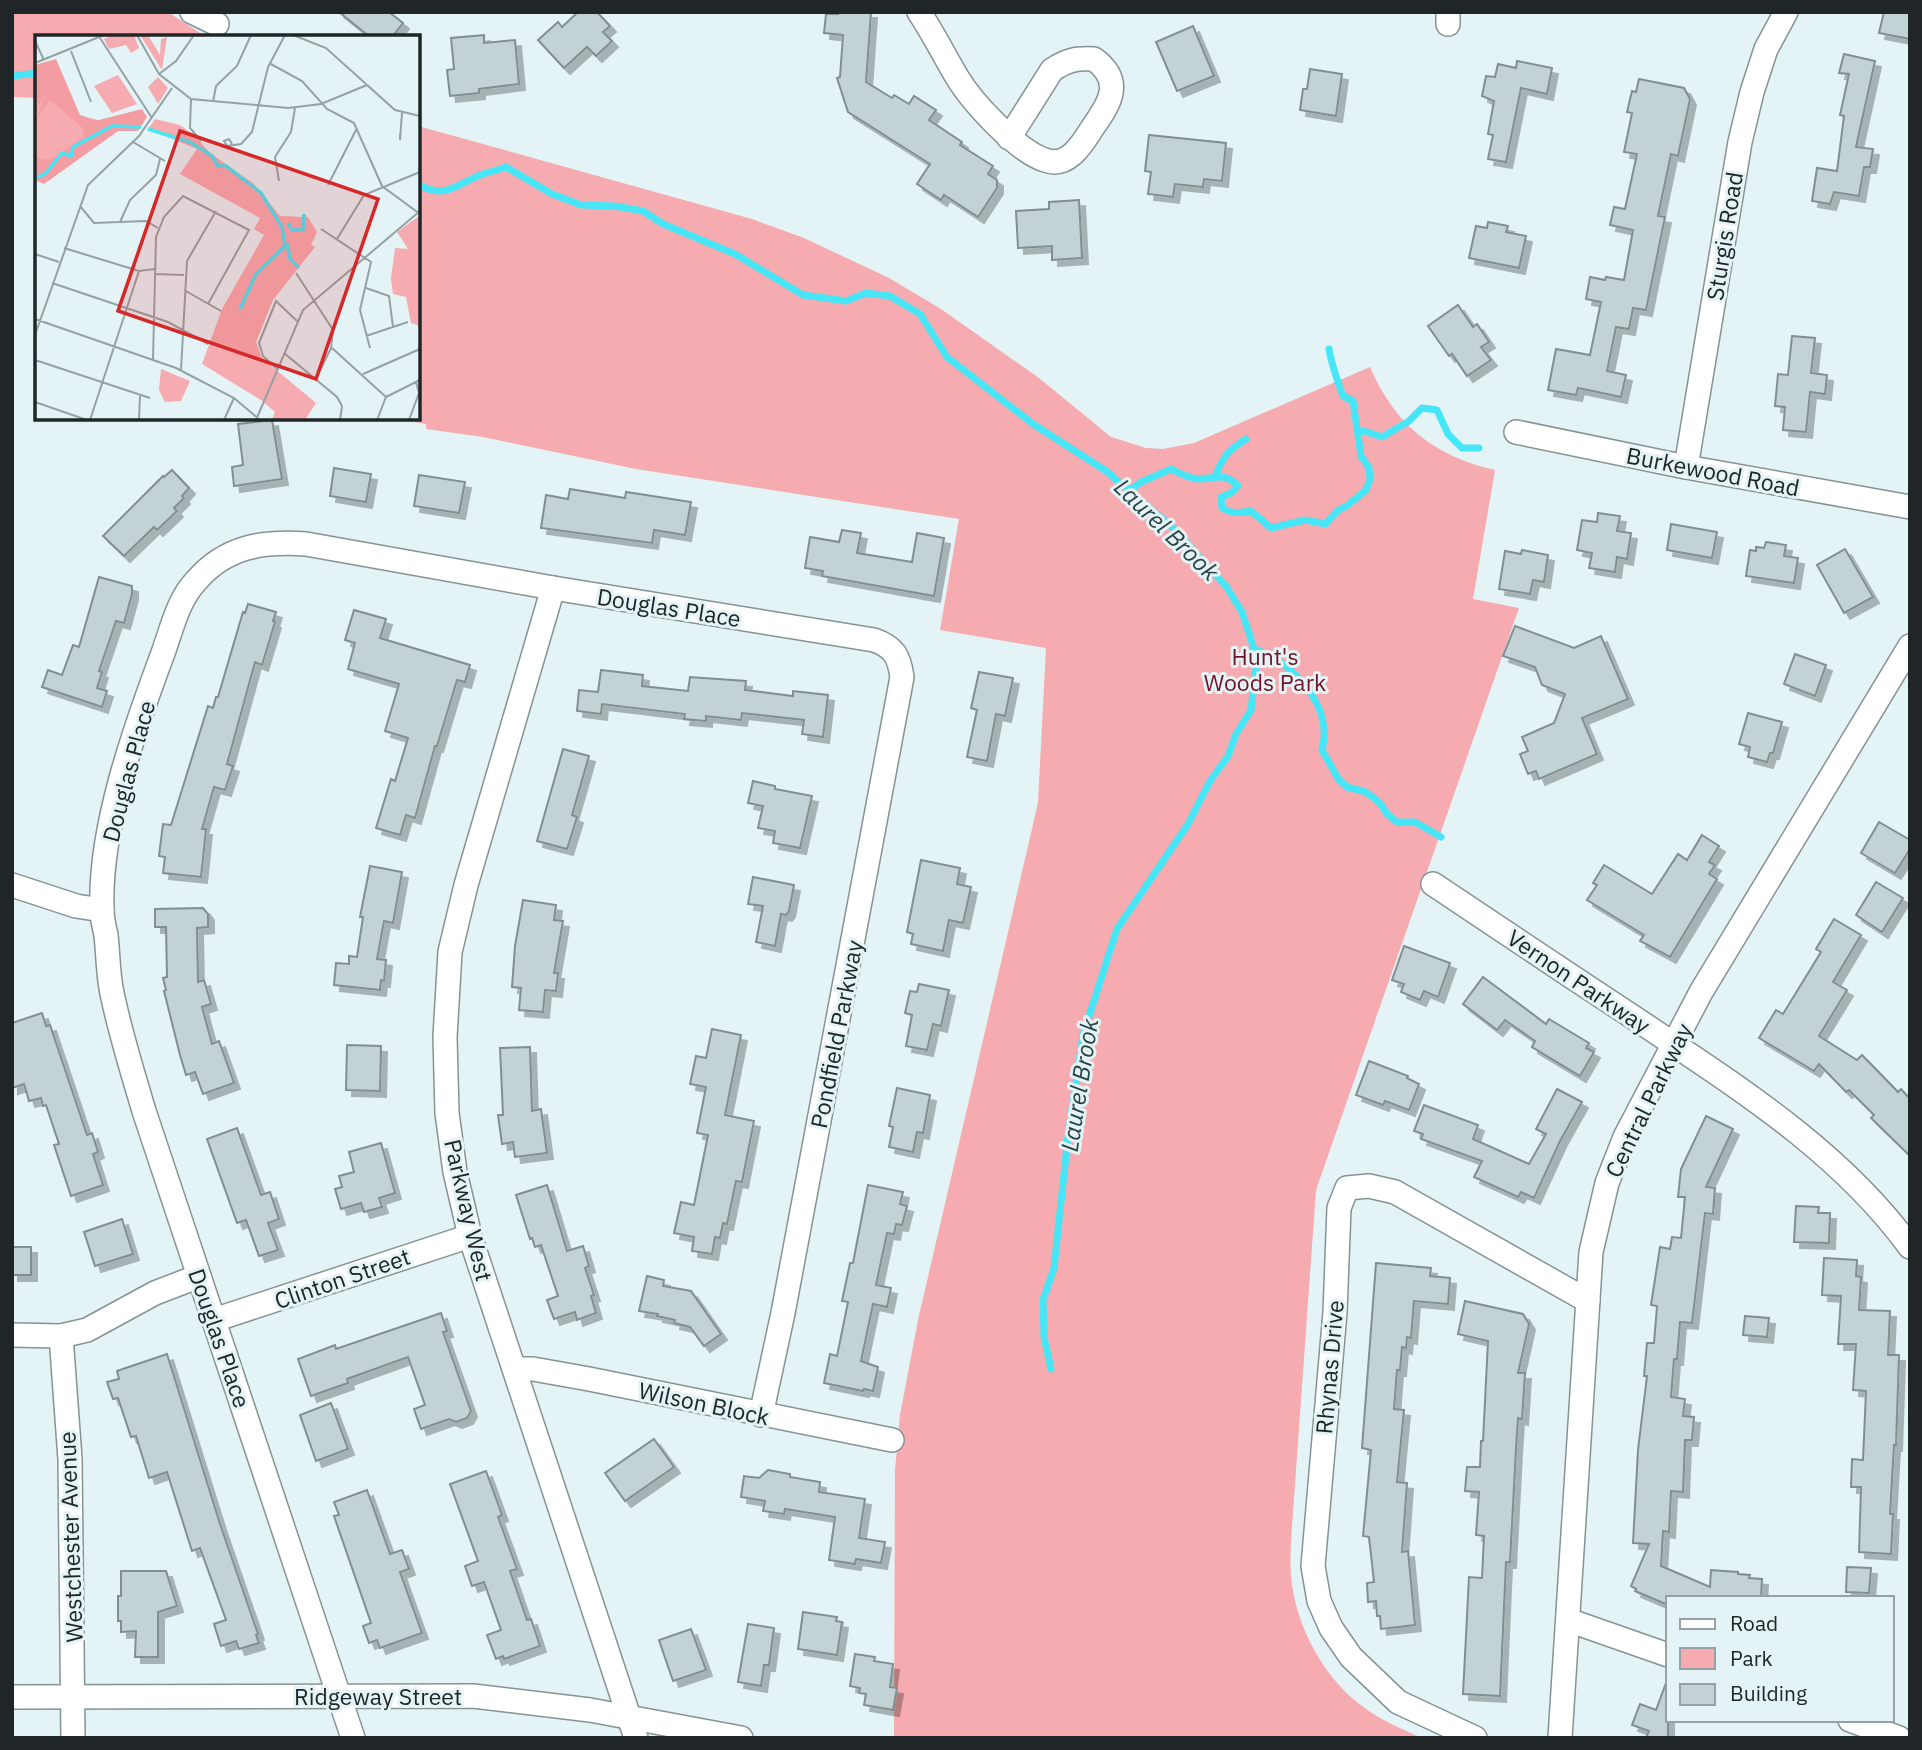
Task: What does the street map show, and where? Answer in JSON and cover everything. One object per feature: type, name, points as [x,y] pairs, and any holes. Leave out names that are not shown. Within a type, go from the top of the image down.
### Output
[{"type":"street","points":[[192,12],[217,24]]},
{"type":"street","points":[[919,12],[958,79],[1009,138],[1044,160],[1053,162],[1072,155],[1110,104],[1112,92],[1107,71],[1094,60],[1071,59],[1052,70],[1009,138]]},
{"type":"street","name":"Sturgis Road","points":[[1686,467],[1743,130],[1766,49],[1786,12]]},
{"type":"street","name":"Burkewood Road","points":[[1516,432],[1686,467],[1910,507]]},
{"type":"street","name":"Douglas Place","points":[[353,1738],[144,1111],[111,986],[102,910],[104,861],[118,791],[153,679],[182,601],[196,580],[224,557],[253,545],[279,542],[306,544],[553,588],[874,640],[887,645],[895,652]]},
{"type":"street","name":"Parkway West","points":[[553,588],[466,885],[450,952],[445,1037],[447,1113],[455,1172],[470,1236],[632,1727]]},
{"type":"street","name":"Central Parkway","points":[[1560,1738],[1591,1252],[1606,1183],[1625,1137],[1701,992],[1910,646]]},
{"type":"street","name":"Pondfield Parkway","points":[[761,1415],[786,1300],[902,677],[900,662],[895,652]]},
{"type":"street","name":"Vernon Parkway","points":[[1433,884],[1756,1100],[1824,1155],[1885,1213],[1910,1247]]},
{"type":"street","points":[[12,885],[76,906],[102,910]]},
{"type":"street","name":"Rhynas Drive","points":[[1475,1738],[1398,1702],[1351,1657],[1331,1628],[1319,1601],[1313,1566],[1335,1311],[1339,1208],[1347,1188],[1369,1186],[1395,1192],[1588,1301]]},
{"type":"street","name":"Clinton Street","points":[[214,1320],[470,1236]]},
{"type":"street","points":[[12,1335],[61,1336],[87,1330],[155,1293],[199,1276]]},
{"type":"street","name":"Westchester Avenue","points":[[61,1336],[70,1459],[73,1738]]},
{"type":"street","name":"Wilson Block","points":[[515,1369],[533,1369],[578,1377],[892,1440]]},
{"type":"street","points":[[1568,1620],[1666,1655]]},
{"type":"street","name":"Ridgeway Street","points":[[12,1697],[473,1696],[590,1710],[632,1727],[741,1738]]},
{"type":"street","points":[[1855,1722],[1899,1738]]},
{"type":"green space","points":[[12,12],[168,12],[203,35],[35,35],[35,98],[12,97]]},
{"type":"green space","name":"Hunt's Woods Park","points":[[420,127],[752,219],[804,238],[889,278],[941,309],[1039,378],[1111,437],[1146,448],[1163,449],[1194,443],[1370,367],[1392,406],[1419,435],[1453,456],[1495,470],[1473,599],[1519,608],[1316,1190],[1291,1541],[1291,1578],[1296,1603],[1316,1654],[1351,1697],[1385,1721],[1422,1738],[894,1738],[895,1470],[900,1415],[918,1320],[1038,803],[1046,648],[940,630],[959,519],[636,469],[483,437],[426,429],[426,424],[403,420],[420,420]]},
{"type":"building","points":[[339,12],[389,12],[403,23],[394,35],[368,35]]},
{"type":"building","points":[[578,12],[597,12],[610,26],[603,32],[612,41],[596,56],[587,47],[564,68],[538,40],[558,22],[562,27]]},
{"type":"building","points":[[871,12],[866,82],[892,98],[894,95],[909,104],[914,96],[936,110],[929,120],[962,142],[960,145],[993,166],[988,174],[997,180],[997,188],[978,217],[944,195],[941,200],[917,184],[930,164],[848,112],[837,78],[840,77],[843,35],[824,33],[826,14]]},
{"type":"building","points":[[1884,12],[1910,12],[1910,39],[1879,33]]},
{"type":"building","points":[[1193,26],[1214,76],[1177,91],[1156,42]]},
{"type":"building","points":[[484,35],[484,43],[515,40],[519,84],[450,96],[447,70],[454,69],[451,38]]},
{"type":"building","points":[[1844,54],[1875,61],[1856,147],[1873,149],[1870,167],[1864,167],[1859,196],[1834,192],[1830,204],[1812,201],[1817,168],[1837,171],[1844,116],[1840,115],[1849,74],[1839,73]]},
{"type":"building","points":[[1517,61],[1552,68],[1547,94],[1521,88],[1506,162],[1488,159],[1493,135],[1488,134],[1494,101],[1482,96],[1486,76],[1495,77],[1498,64],[1516,68]]},
{"type":"building","points":[[1310,69],[1342,74],[1336,116],[1300,110]]},
{"type":"building","points":[[1639,79],[1684,88],[1690,99],[1678,156],[1671,154],[1658,216],[1665,217],[1646,310],[1633,308],[1629,329],[1616,327],[1607,371],[1626,375],[1621,397],[1578,388],[1576,395],[1548,390],[1556,349],[1590,355],[1601,302],[1586,299],[1590,277],[1624,280],[1633,230],[1610,225],[1614,207],[1625,209],[1637,154],[1624,152],[1632,113],[1627,112],[1632,91],[1636,92]]},
{"type":"building","points":[[1149,135],[1226,143],[1222,181],[1204,179],[1203,187],[1175,184],[1173,197],[1148,194],[1151,172],[1145,171]]},
{"type":"building","points":[[1079,200],[1082,258],[1052,260],[1052,246],[1018,248],[1016,211],[1049,209],[1049,202]]},
{"type":"building","points":[[1488,222],[1508,226],[1506,232],[1526,236],[1519,268],[1469,258],[1476,226],[1487,228]]},
{"type":"building","points":[[1458,305],[1473,327],[1477,324],[1489,342],[1481,347],[1491,360],[1467,376],[1428,326]]},
{"type":"building","points":[[1792,336],[1815,338],[1811,373],[1827,375],[1825,394],[1810,392],[1806,432],[1783,430],[1785,407],[1775,406],[1778,374],[1788,375]]},
{"type":"building","points":[[272,420],[282,479],[234,486],[232,467],[243,465],[238,424]]},
{"type":"building","points":[[334,468],[371,474],[366,502],[330,496]]},
{"type":"building","points":[[172,470],[189,488],[174,508],[177,511],[157,530],[154,527],[124,556],[103,536]]},
{"type":"building","points":[[419,475],[465,482],[459,513],[414,506]]},
{"type":"building","points":[[570,489],[625,498],[626,492],[691,502],[685,535],[654,530],[652,543],[541,528],[546,495],[568,499]]},
{"type":"building","points":[[1598,513],[1620,516],[1617,531],[1631,533],[1627,559],[1617,557],[1615,572],[1589,568],[1592,553],[1577,550],[1582,520],[1597,522]]},
{"type":"building","points":[[1671,524],[1717,532],[1712,558],[1667,550]]},
{"type":"building","points":[[842,530],[861,533],[857,553],[912,562],[917,533],[944,538],[934,596],[822,576],[823,571],[805,568],[810,537],[839,542]]},
{"type":"building","points":[[1766,542],[1786,545],[1784,556],[1798,558],[1794,583],[1746,576],[1750,550],[1756,551],[1756,547],[1764,548]]},
{"type":"building","points":[[1845,549],[1873,597],[1844,613],[1817,565]]},
{"type":"building","points":[[1522,550],[1548,555],[1544,582],[1533,580],[1530,594],[1499,589],[1505,551],[1521,554]]},
{"type":"building","points":[[99,577],[132,586],[124,623],[116,621],[99,671],[102,672],[97,688],[107,691],[102,707],[42,687],[48,670],[62,675],[73,645],[79,647]]},
{"type":"building","points":[[248,604],[276,612],[275,622],[262,665],[255,662],[227,764],[233,766],[225,790],[214,787],[202,829],[206,829],[201,877],[163,873],[165,857],[159,856],[163,824],[171,825],[208,706],[213,708],[218,697],[243,612],[245,613]]},
{"type":"building","points":[[354,610],[386,619],[380,638],[470,665],[465,682],[457,680],[415,818],[406,815],[400,835],[376,828],[391,779],[395,781],[408,738],[385,731],[399,684],[348,669],[355,643],[345,640]]},
{"type":"building","points":[[1515,626],[1574,648],[1601,636],[1628,699],[1582,718],[1597,754],[1539,779],[1536,771],[1528,774],[1520,754],[1528,751],[1522,737],[1554,723],[1565,694],[1542,685],[1535,667],[1503,656]]},
{"type":"building","points":[[1795,654],[1826,665],[1815,696],[1784,684]]},
{"type":"building","points":[[601,670],[643,675],[642,686],[688,691],[690,677],[746,681],[745,690],[793,696],[793,691],[828,695],[823,737],[802,734],[804,720],[742,713],[741,720],[706,716],[706,721],[684,719],[685,714],[602,704],[601,714],[577,711],[579,690],[598,692]]},
{"type":"building","points":[[979,672],[1013,678],[1005,716],[996,714],[987,761],[967,757],[977,710],[971,708]]},
{"type":"building","points":[[1748,713],[1782,722],[1773,753],[1770,753],[1767,762],[1748,757],[1750,747],[1739,744]]},
{"type":"building","points":[[563,749],[589,756],[572,815],[577,817],[567,849],[537,841]]},
{"type":"building","points":[[753,781],[775,786],[775,789],[812,796],[800,848],[773,843],[775,831],[758,828],[763,806],[748,803]]},
{"type":"building","points":[[1879,822],[1910,840],[1910,849],[1895,873],[1861,853]]},
{"type":"building","points":[[1702,835],[1719,846],[1709,862],[1715,865],[1709,874],[1717,879],[1670,957],[1640,941],[1644,935],[1587,900],[1597,885],[1593,883],[1604,865],[1652,894],[1678,854],[1687,860]]},
{"type":"building","points":[[921,860],[960,868],[957,884],[971,887],[963,923],[949,920],[943,951],[911,944],[913,934],[907,932]]},
{"type":"building","points":[[370,866],[402,872],[393,923],[384,921],[377,959],[386,960],[384,981],[381,980],[380,990],[334,985],[336,963],[349,964],[349,956],[357,957],[363,917],[360,917]]},
{"type":"building","points":[[753,877],[794,885],[789,911],[786,915],[781,914],[775,946],[756,942],[763,906],[748,904]]},
{"type":"building","points":[[1876,882],[1903,898],[1882,932],[1856,915]]},
{"type":"building","points":[[523,900],[556,905],[554,920],[563,921],[554,973],[558,973],[556,991],[545,990],[543,1012],[519,1010],[521,988],[512,987],[515,946]]},
{"type":"building","points":[[203,908],[208,914],[208,927],[197,928],[198,982],[204,980],[211,1004],[202,1007],[212,1044],[219,1041],[234,1083],[203,1094],[195,1072],[186,1075],[180,1055],[164,991],[163,978],[167,977],[166,927],[155,927],[155,909]]},
{"type":"building","points":[[1834,919],[1861,935],[1833,982],[1847,990],[1819,1036],[1857,1060],[1862,1055],[1898,1092],[1901,1089],[1910,1099],[1910,1156],[1871,1118],[1874,1115],[1849,1090],[1846,1092],[1819,1064],[1814,1071],[1759,1038],[1776,1010],[1783,1014],[1821,952],[1816,949]]},
{"type":"building","points":[[1404,946],[1450,963],[1438,997],[1424,991],[1420,1000],[1401,992],[1404,984],[1392,980]]},
{"type":"building","points":[[1483,977],[1546,1024],[1549,1019],[1589,1043],[1586,1048],[1594,1052],[1580,1076],[1532,1047],[1535,1041],[1505,1020],[1497,1030],[1463,1004]]},
{"type":"building","points":[[919,984],[949,990],[941,1026],[933,1024],[927,1050],[906,1046],[912,1015],[905,1013],[910,991],[917,992]]},
{"type":"building","points":[[42,1013],[46,1026],[50,1025],[87,1135],[92,1133],[98,1152],[93,1154],[103,1185],[71,1196],[54,1145],[59,1144],[46,1105],[43,1106],[41,1098],[29,1101],[24,1084],[12,1088],[12,1023]]},
{"type":"building","points":[[712,1029],[741,1035],[725,1115],[754,1121],[742,1182],[736,1181],[727,1224],[723,1223],[720,1238],[715,1237],[712,1254],[692,1251],[694,1237],[674,1233],[681,1202],[694,1205],[708,1135],[697,1133],[706,1087],[690,1084],[696,1056],[706,1058]]},
{"type":"building","points":[[347,1045],[381,1046],[380,1091],[346,1090]]},
{"type":"building","points":[[530,1047],[532,1111],[541,1109],[547,1153],[515,1157],[513,1142],[502,1144],[498,1115],[503,1115],[500,1048]]},
{"type":"building","points":[[1369,1061],[1408,1076],[1407,1078],[1419,1084],[1409,1110],[1385,1101],[1383,1105],[1356,1095]]},
{"type":"building","points":[[897,1088],[930,1095],[923,1133],[917,1132],[913,1152],[889,1147],[893,1127],[889,1126]]},
{"type":"building","points":[[1557,1089],[1582,1102],[1560,1141],[1534,1198],[1521,1192],[1518,1197],[1474,1177],[1482,1161],[1421,1139],[1423,1134],[1414,1131],[1424,1105],[1478,1125],[1473,1139],[1529,1164],[1546,1134],[1536,1129]]},
{"type":"building","points":[[1706,1116],[1733,1129],[1706,1187],[1715,1188],[1713,1214],[1705,1213],[1692,1323],[1680,1322],[1671,1397],[1685,1399],[1683,1416],[1694,1417],[1692,1440],[1685,1440],[1683,1492],[1671,1491],[1669,1532],[1663,1531],[1661,1566],[1710,1587],[1711,1570],[1738,1572],[1750,1575],[1749,1578],[1762,1579],[1761,1596],[1666,1596],[1666,1604],[1635,1591],[1631,1586],[1649,1544],[1633,1543],[1638,1450],[1647,1376],[1644,1376],[1647,1343],[1654,1343],[1657,1306],[1651,1305],[1660,1247],[1670,1249],[1672,1237],[1681,1238],[1685,1197],[1678,1197],[1681,1169]]},
{"type":"building","points":[[237,1128],[261,1195],[270,1192],[279,1219],[268,1223],[278,1250],[259,1256],[246,1220],[237,1223],[207,1139]]},
{"type":"building","points":[[381,1143],[395,1193],[379,1198],[382,1207],[364,1212],[361,1203],[341,1209],[335,1189],[342,1187],[339,1176],[354,1172],[349,1152]]},
{"type":"building","points":[[547,1185],[567,1251],[583,1246],[589,1266],[585,1268],[594,1295],[591,1296],[596,1313],[577,1320],[575,1312],[554,1319],[547,1300],[558,1296],[541,1245],[535,1247],[532,1238],[530,1239],[516,1195]]},
{"type":"building","points":[[868,1185],[903,1192],[900,1204],[907,1206],[902,1225],[896,1224],[894,1234],[887,1233],[876,1285],[891,1288],[887,1307],[873,1304],[861,1361],[878,1367],[873,1391],[863,1391],[824,1383],[830,1354],[837,1356],[848,1302],[842,1301],[850,1263],[853,1263]]},
{"type":"building","points":[[1796,1206],[1819,1207],[1818,1213],[1830,1213],[1829,1243],[1794,1242]]},
{"type":"building","points":[[122,1219],[133,1254],[95,1266],[84,1232]]},
{"type":"building","points":[[12,1247],[31,1247],[31,1275],[12,1275]]},
{"type":"building","points":[[1824,1258],[1857,1260],[1856,1276],[1861,1277],[1859,1310],[1890,1311],[1888,1355],[1899,1355],[1890,1514],[1893,1514],[1891,1554],[1859,1552],[1861,1487],[1851,1487],[1852,1459],[1863,1460],[1866,1391],[1853,1390],[1856,1344],[1838,1344],[1841,1296],[1822,1295]]},
{"type":"building","points":[[1376,1263],[1431,1268],[1430,1276],[1450,1278],[1448,1304],[1414,1301],[1411,1338],[1407,1337],[1406,1348],[1402,1347],[1400,1370],[1397,1370],[1394,1409],[1404,1410],[1397,1482],[1407,1483],[1402,1552],[1408,1551],[1415,1625],[1381,1629],[1376,1601],[1368,1602],[1367,1583],[1374,1582],[1369,1537],[1363,1536],[1371,1450],[1362,1448]]},
{"type":"building","points":[[647,1276],[664,1280],[663,1286],[691,1291],[721,1334],[704,1346],[690,1327],[674,1323],[675,1320],[657,1316],[658,1314],[639,1311]]},
{"type":"building","points":[[1465,1301],[1523,1314],[1529,1324],[1518,1373],[1525,1373],[1522,1419],[1518,1418],[1510,1562],[1506,1562],[1500,1696],[1463,1694],[1469,1577],[1482,1578],[1484,1536],[1476,1535],[1479,1492],[1465,1491],[1467,1467],[1480,1467],[1488,1341],[1458,1334]]},
{"type":"building","points":[[441,1313],[447,1331],[443,1332],[471,1411],[467,1418],[456,1422],[449,1419],[421,1429],[414,1409],[425,1405],[408,1357],[347,1379],[348,1383],[311,1396],[298,1359],[335,1345],[336,1349]]},
{"type":"building","points":[[1745,1316],[1769,1318],[1767,1337],[1743,1335]]},
{"type":"building","points":[[167,1354],[220,1524],[258,1634],[259,1643],[239,1649],[236,1641],[221,1646],[214,1624],[226,1620],[200,1548],[192,1551],[167,1472],[149,1478],[136,1436],[131,1437],[118,1398],[113,1399],[107,1382],[119,1379],[117,1371]]},
{"type":"building","points":[[331,1403],[348,1449],[316,1461],[300,1415]]},
{"type":"building","points":[[654,1439],[674,1467],[625,1501],[605,1473]]},
{"type":"building","points":[[768,1470],[820,1482],[819,1492],[865,1499],[859,1538],[885,1542],[881,1563],[856,1559],[855,1564],[829,1560],[835,1517],[785,1509],[784,1514],[763,1511],[765,1501],[741,1497],[744,1476],[759,1478]]},
{"type":"building","points":[[486,1471],[502,1515],[498,1517],[517,1569],[510,1571],[527,1620],[531,1619],[540,1646],[504,1659],[503,1656],[496,1659],[487,1635],[501,1630],[484,1582],[472,1586],[465,1566],[478,1561],[450,1484]]},
{"type":"building","points":[[367,1490],[390,1554],[402,1550],[409,1569],[400,1572],[422,1633],[380,1648],[377,1640],[369,1643],[363,1626],[371,1623],[334,1516],[339,1515],[334,1502]]},
{"type":"building","points":[[1847,1567],[1871,1568],[1869,1593],[1846,1592]]},
{"type":"building","points":[[121,1571],[166,1571],[177,1606],[158,1612],[158,1657],[135,1657],[136,1631],[121,1632],[118,1596],[121,1596]]},
{"type":"building","points":[[803,1612],[837,1617],[836,1621],[842,1622],[837,1655],[798,1649]]},
{"type":"building","points":[[748,1624],[774,1628],[769,1665],[764,1665],[761,1686],[738,1682]]},
{"type":"building","points":[[691,1629],[706,1670],[673,1681],[659,1640]]},
{"type":"building","points":[[855,1654],[875,1657],[874,1661],[893,1664],[890,1687],[897,1688],[893,1710],[864,1705],[866,1694],[859,1693],[860,1688],[850,1686]]},
{"type":"building","points":[[1666,1683],[1668,1738],[1646,1738],[1649,1731],[1632,1725],[1640,1704],[1656,1710]]},
{"type":"waterway","name":"Laurel Brook","points":[[12,76],[35,73]]},
{"type":"waterway","name":"Laurel Brook","points":[[420,185],[443,191],[506,167],[552,194],[581,205],[615,206],[643,211],[663,224],[735,254],[803,295],[846,301],[866,293],[890,296],[920,314],[947,357],[1033,424],[1106,471],[1172,527],[1226,586],[1242,612],[1254,649],[1256,669],[1251,710],[1236,734],[1228,756],[1210,781],[1188,824],[1117,929],[1083,1035],[1068,1136],[1054,1268],[1043,1300],[1044,1337],[1051,1369]]},
{"type":"waterway","points":[[1129,491],[1141,482],[1171,469],[1196,479],[1223,477],[1238,486],[1221,497],[1222,508],[1226,510],[1251,511],[1271,528],[1305,520],[1326,524],[1337,511],[1366,490],[1370,479],[1369,468],[1361,456],[1353,401],[1343,396],[1329,349]]},
{"type":"waterway","points":[[1359,432],[1382,437],[1409,421],[1422,408],[1437,410],[1448,434],[1462,448],[1479,448]]},
{"type":"waterway","points":[[1216,475],[1227,454],[1246,439]]},
{"type":"waterway","points":[[1254,649],[1283,664],[1307,688],[1322,717],[1322,750],[1339,780],[1347,787],[1366,792],[1397,822],[1415,822],[1441,837]]}]
